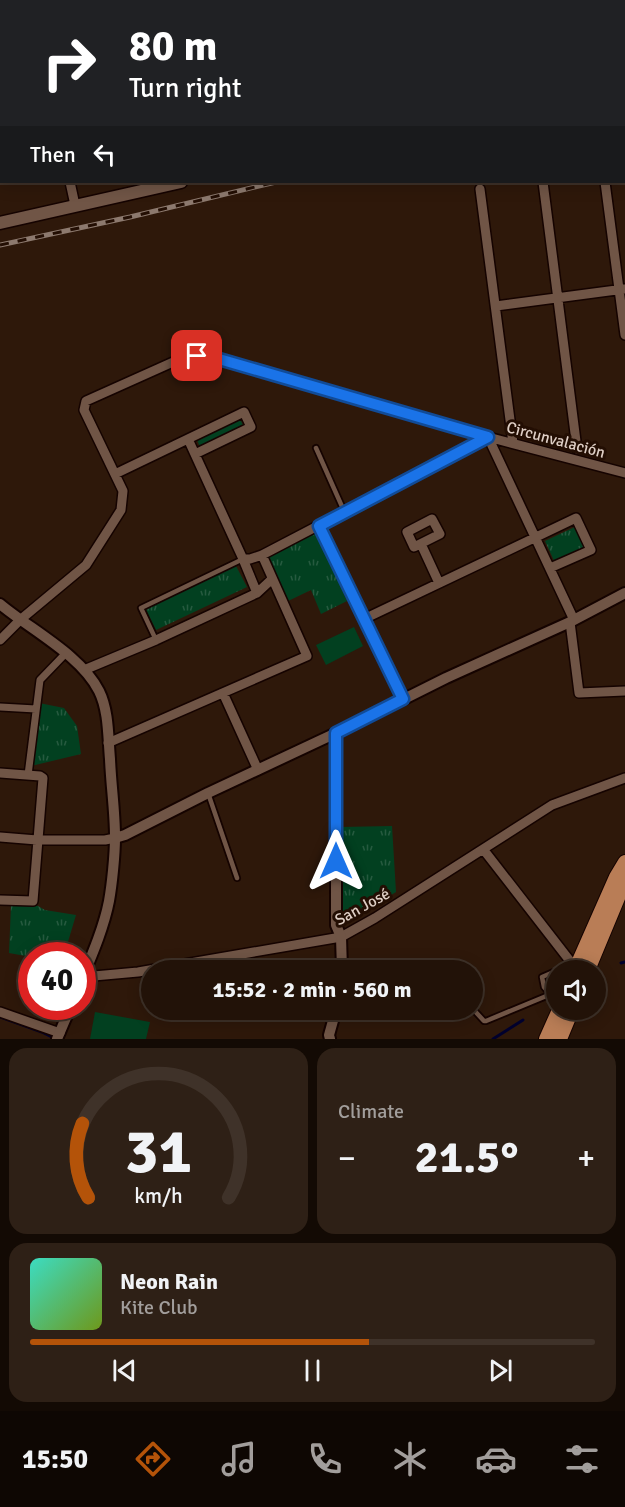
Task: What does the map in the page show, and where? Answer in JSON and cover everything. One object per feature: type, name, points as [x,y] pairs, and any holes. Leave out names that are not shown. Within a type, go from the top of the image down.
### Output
[{"type":"main road","points":[[0,223],[177,183]]},
{"type":"main road","points":[[584,960],[616,877],[625,862]]},
{"type":"main road","points":[[585,960],[625,881]]},
{"type":"main road","points":[[546,1039],[555,1020]]},
{"type":"main road","points":[[560,1039],[568,1020]]},
{"type":"street","points":[[69,183],[75,206]]},
{"type":"street","points":[[543,183],[577,449]]},
{"type":"street","points":[[605,183],[622,289],[625,335]]},
{"type":"street","points":[[480,189],[513,443]]},
{"type":"street","points":[[496,306],[622,289]]},
{"type":"street","name":"Circunvalación","points":[[0,640],[20,620],[86,565],[122,510],[123,491],[84,410],[86,401],[182,358],[197,356],[219,359],[488,437],[625,473]]},
{"type":"street","points":[[115,474],[244,412],[251,427],[195,454]]},
{"type":"street","points":[[243,559],[261,555],[488,437],[536,537],[572,621],[579,693],[625,691]]},
{"type":"street","points":[[188,439],[243,559],[256,593]]},
{"type":"street","points":[[364,619],[576,518],[591,550],[550,568]]},
{"type":"street","points":[[319,526],[403,699]]},
{"type":"street","points":[[421,544],[439,583]]},
{"type":"street","points":[[108,743],[307,656],[261,555]]},
{"type":"street","points":[[84,670],[156,640],[256,593],[272,579]]},
{"type":"street","points":[[0,837],[37,840],[105,840],[124,835],[403,699],[572,621],[625,593]]},
{"type":"street","points":[[0,604],[44,635],[84,670],[99,692],[106,715],[115,838],[109,900],[96,942]]},
{"type":"street","points":[[28,776],[40,680],[66,653]]},
{"type":"street","points":[[223,693],[258,770]]},
{"type":"street","points":[[0,707],[36,709]]},
{"type":"street","points":[[336,733],[336,925],[341,937],[342,960]]},
{"type":"street","points":[[0,773],[43,778],[33,901],[0,900]]},
{"type":"street","name":"San José","points":[[96,977],[138,972],[341,937],[552,806],[625,778]]},
{"type":"street","points":[[483,849],[572,960]]},
{"type":"street","points":[[0,1011],[58,1036],[65,1020]]},
{"type":"street","points":[[330,1039],[333,1020]]},
{"type":"lane","points":[[316,448],[344,512]]},
{"type":"lane","points":[[156,640],[141,608],[243,559]]},
{"type":"lane","points":[[208,793],[237,878]]},
{"type":"lane","points":[[546,975],[542,977],[546,990]]},
{"type":"lane","points":[[483,1020],[486,1022],[546,997]]},
{"type":"green space","points":[[240,419],[243,425],[200,447],[197,440]]},
{"type":"green space","points":[[577,526],[587,548],[555,563],[545,541]]},
{"type":"green space","points":[[316,532],[347,601],[321,614],[311,590],[286,602],[266,558]]},
{"type":"green space","points":[[235,564],[247,587],[156,630],[146,610],[157,602]]},
{"type":"green space","points":[[354,627],[363,646],[326,665],[316,645]]},
{"type":"green space","points":[[34,702],[64,708],[77,726],[81,754],[27,767]]},
{"type":"green space","points":[[392,826],[396,892],[351,920],[340,910],[341,827]]},
{"type":"green space","points":[[11,905],[38,906],[45,910],[76,915],[68,942],[18,942],[18,955],[9,953]]},
{"type":"green space","points":[[96,1012],[150,1022],[146,1039],[90,1039]]},
{"type":"waterway","points":[[621,963],[625,962]]},
{"type":"waterway","points":[[0,1017],[54,1038]]},
{"type":"waterway","points":[[493,1039],[523,1020]]},
{"type":"railway","points":[[0,245],[272,183]]},
{"type":"route","points":[[197,356],[219,359],[488,437],[319,526],[403,699],[336,733],[336,861]]}]
